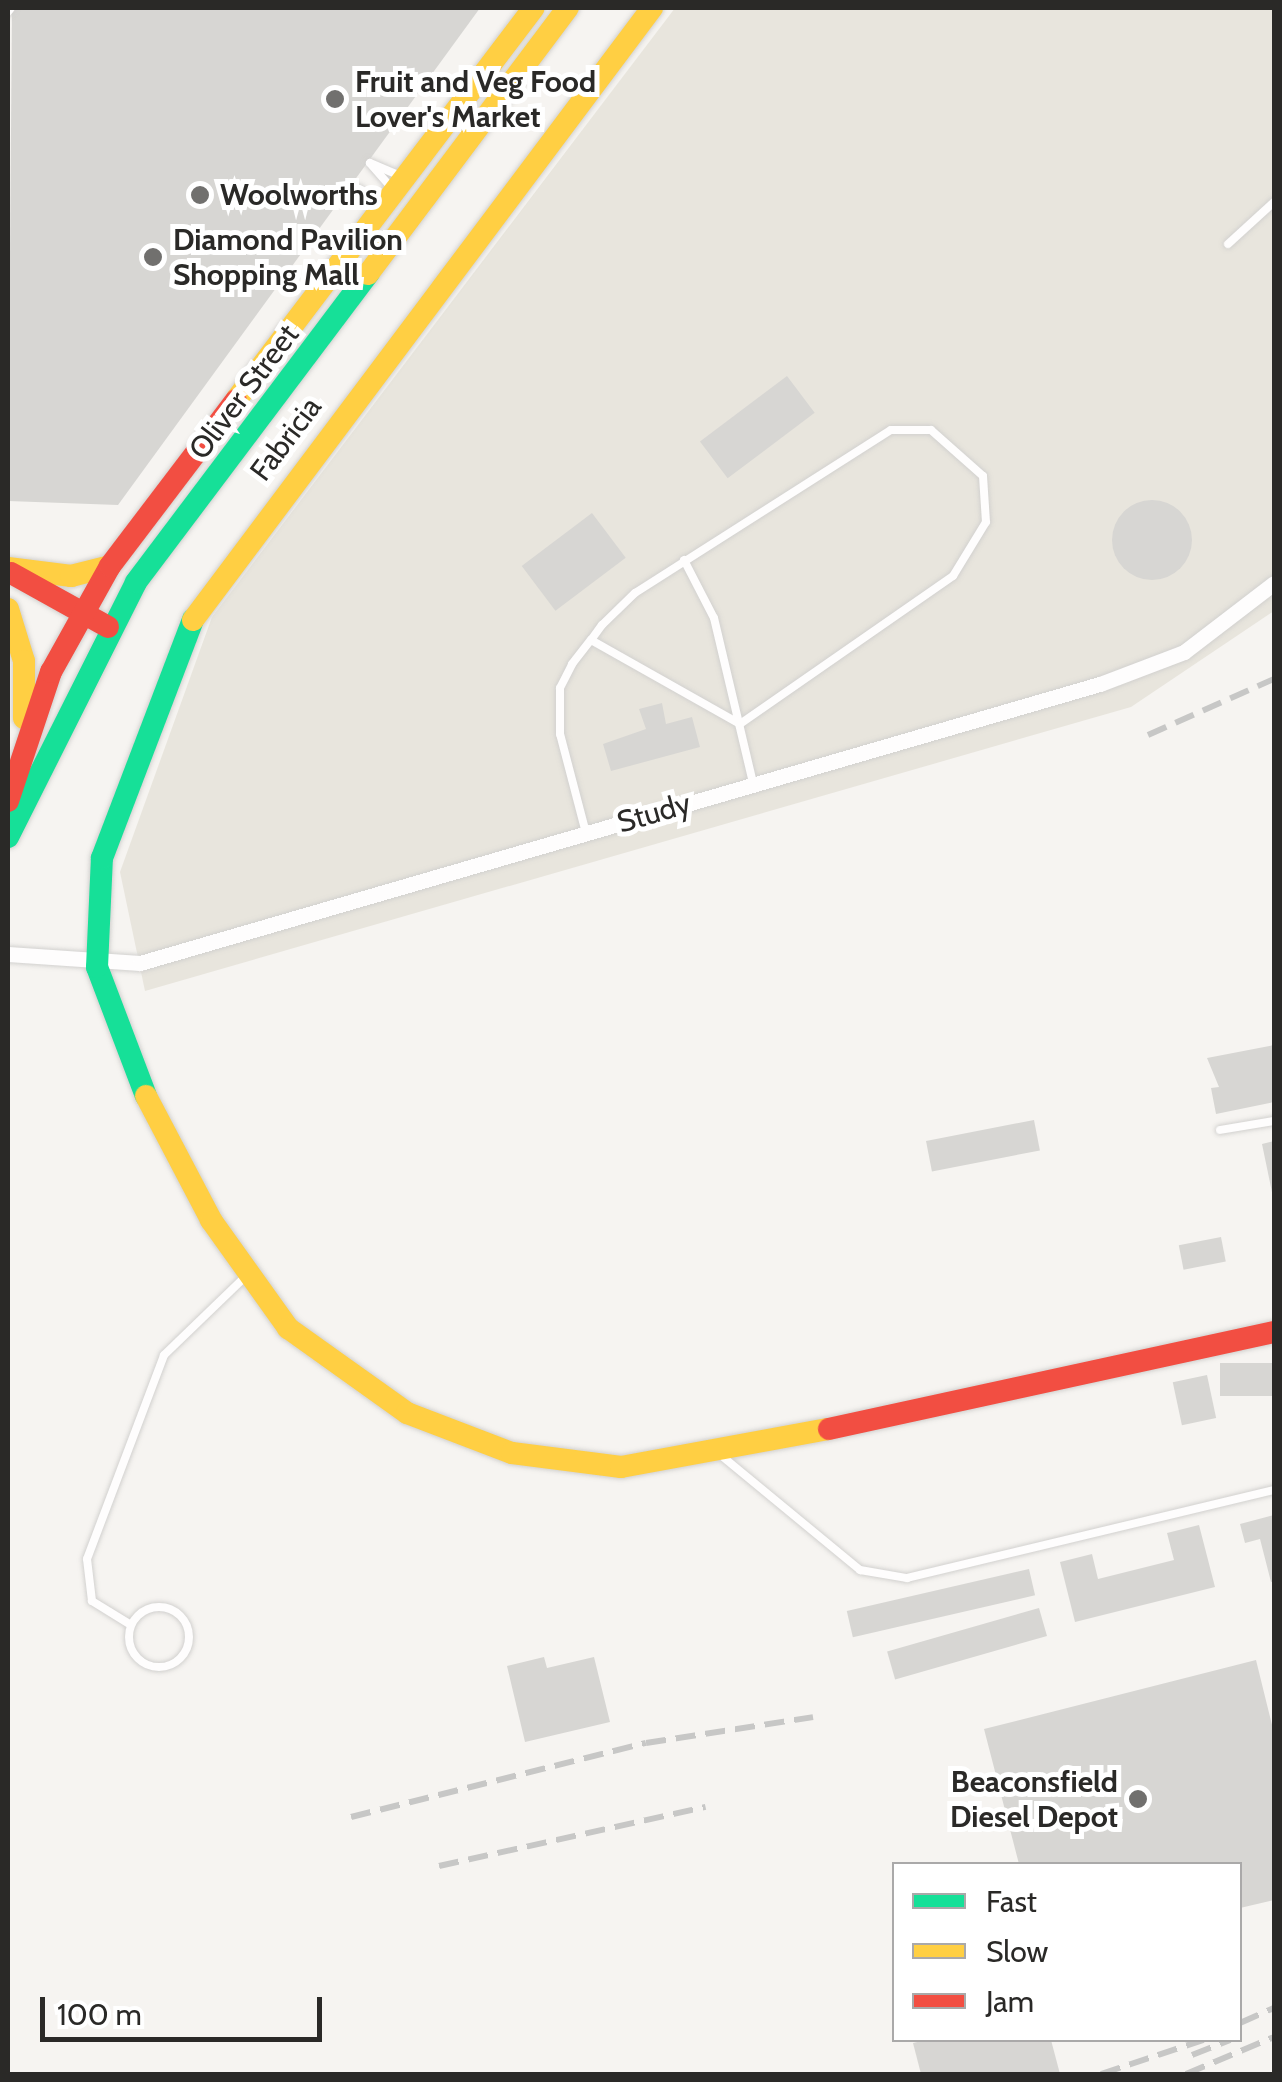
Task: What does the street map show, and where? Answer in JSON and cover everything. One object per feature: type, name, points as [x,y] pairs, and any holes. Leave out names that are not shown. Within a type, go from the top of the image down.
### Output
[{"type":"main road","name":"Oliver Street","points":[[8,801],[23,740],[81,612],[110,566],[534,8]]},
{"type":"main road","name":"Oliver Street","points":[[8,838],[108,628],[568,8]]},
{"type":"main road","name":"Fabricia","points":[[98,966],[110,824],[196,612],[652,8]]},
{"type":"main road","points":[[8,570],[71,576],[110,566]]},
{"type":"main road","points":[[8,570],[108,628]]},
{"type":"main road","points":[[8,609],[24,661],[23,740]]},
{"type":"main road","points":[[98,966],[148,1104],[247,1275],[328,1361],[455,1435],[621,1467],[720,1454],[1274,1332]]},
{"type":"street","name":"Study","points":[[8,954],[98,966],[140,962],[1146,669],[1211,634],[1274,583]]},
{"type":"lane","points":[[359,190],[394,192],[419,210]]},
{"type":"lane","points":[[394,192],[419,210]]},
{"type":"lane","points":[[1228,244],[1274,202]]},
{"type":"lane","points":[[586,833],[557,713],[560,688],[591,640],[684,560],[891,430],[932,430],[983,476],[982,535],[953,576],[740,724]]},
{"type":"lane","points":[[684,560],[714,618],[753,784]]},
{"type":"lane","points":[[591,640],[740,724]]},
{"type":"lane","points":[[1220,1130],[1274,1121]]},
{"type":"lane","points":[[131,1624],[154,1607],[174,1610],[188,1625],[185,1654],[169,1666],[140,1661],[131,1624],[92,1601],[87,1559],[164,1355],[247,1275]]},
{"type":"lane","points":[[720,1454],[860,1570],[907,1578],[1274,1490]]},
{"type":"shaded area","points":[[675,8],[1274,8],[1274,611],[1131,707],[145,991],[120,872],[212,617]]},
{"type":"building","name":"Diamond Pavilion Shopping Mall","points":[[12,8],[480,8],[118,505],[8,501]]},
{"type":"building","points":[[787,376],[815,413],[728,478],[700,442]]},
{"type":"building","points":[[1152,500],[1167,503],[1180,512],[1189,525],[1189,555],[1180,568],[1167,577],[1152,580],[1137,577],[1124,568],[1115,555],[1112,540],[1115,525],[1124,512],[1137,503]]},
{"type":"building","points":[[592,513],[626,558],[555,611],[522,566]]},
{"type":"building","points":[[662,703],[666,724],[692,717],[700,747],[611,771],[603,744],[646,729],[639,709]]},
{"type":"building","points":[[1274,1045],[1274,1102],[1216,1114],[1211,1088],[1219,1087],[1207,1058]]},
{"type":"building","points":[[1034,1120],[1040,1150],[932,1171],[926,1141]]},
{"type":"building","points":[[1274,1141],[1274,1197],[1273,1197],[1262,1144]]},
{"type":"building","points":[[1221,1237],[1226,1262],[1184,1270],[1179,1245]]},
{"type":"building","points":[[1220,1363],[1274,1363],[1274,1396],[1220,1396]]},
{"type":"building","points":[[1207,1375],[1216,1418],[1182,1425],[1173,1382]]},
{"type":"building","points":[[1274,1515],[1271,1582],[1260,1539],[1245,1543],[1240,1524]]},
{"type":"building","points":[[1199,1525],[1215,1587],[1075,1622],[1060,1562],[1092,1554],[1098,1579],[1174,1560],[1167,1533]]},
{"type":"building","points":[[1029,1569],[1035,1595],[853,1637],[847,1611]]},
{"type":"building","points":[[1039,1608],[1047,1636],[895,1679],[887,1652]]},
{"type":"building","points":[[544,1657],[547,1668],[594,1657],[610,1722],[525,1742],[507,1666]]},
{"type":"building","name":"Beaconsfield Diesel Depot","points":[[1256,1660],[1274,1733],[1274,1900],[1242,1908],[1242,1862],[1018,1862],[984,1729]]},
{"type":"building","points":[[1052,2042],[1060,2074],[921,2074],[913,2043]]},
{"type":"railway","points":[[1148,735],[1274,679]]},
{"type":"railway","points":[[351,1817],[646,1743],[813,1717]]},
{"type":"railway","points":[[439,1866],[706,1807]]},
{"type":"railway","points":[[1242,2022],[1274,2008]]},
{"type":"railway","points":[[1186,2074],[1274,2037]]},
{"type":"railway","points":[[1101,2074],[1197,2042]]},
{"type":"railway","points":[[1192,2055],[1225,2042]]},
{"type":"traffic: fast","points":[[8,837],[136,582],[368,274]]},
{"type":"traffic: fast","points":[[146,1096],[97,967],[102,858],[193,620]]},
{"type":"traffic: slow","points":[[236,400],[534,8]]},
{"type":"traffic: slow","points":[[368,274],[568,8]]},
{"type":"traffic: slow","points":[[193,620],[652,8]]},
{"type":"traffic: slow","points":[[8,568],[71,576],[110,566]]},
{"type":"traffic: slow","points":[[8,609],[24,661],[24,718]]},
{"type":"traffic: slow","points":[[146,1096],[211,1220],[288,1328],[407,1413],[512,1453],[621,1467],[829,1429]]},
{"type":"traffic: jam","points":[[8,801],[51,672],[110,566],[236,400]]},
{"type":"traffic: jam","points":[[11,573],[108,627]]},
{"type":"traffic: jam","points":[[829,1429],[1274,1332]]},
{"type":"place","name":"Fruit and Veg Food Lover's Market","points":[[335,99]]},
{"type":"place","name":"Woolworths","points":[[200,195]]},
{"type":"place","name":"Diamond Pavilion Shopping Mall","points":[[153,257]]},
{"type":"place","name":"Beaconsfield Diesel Depot","points":[[1138,1799]]}]
